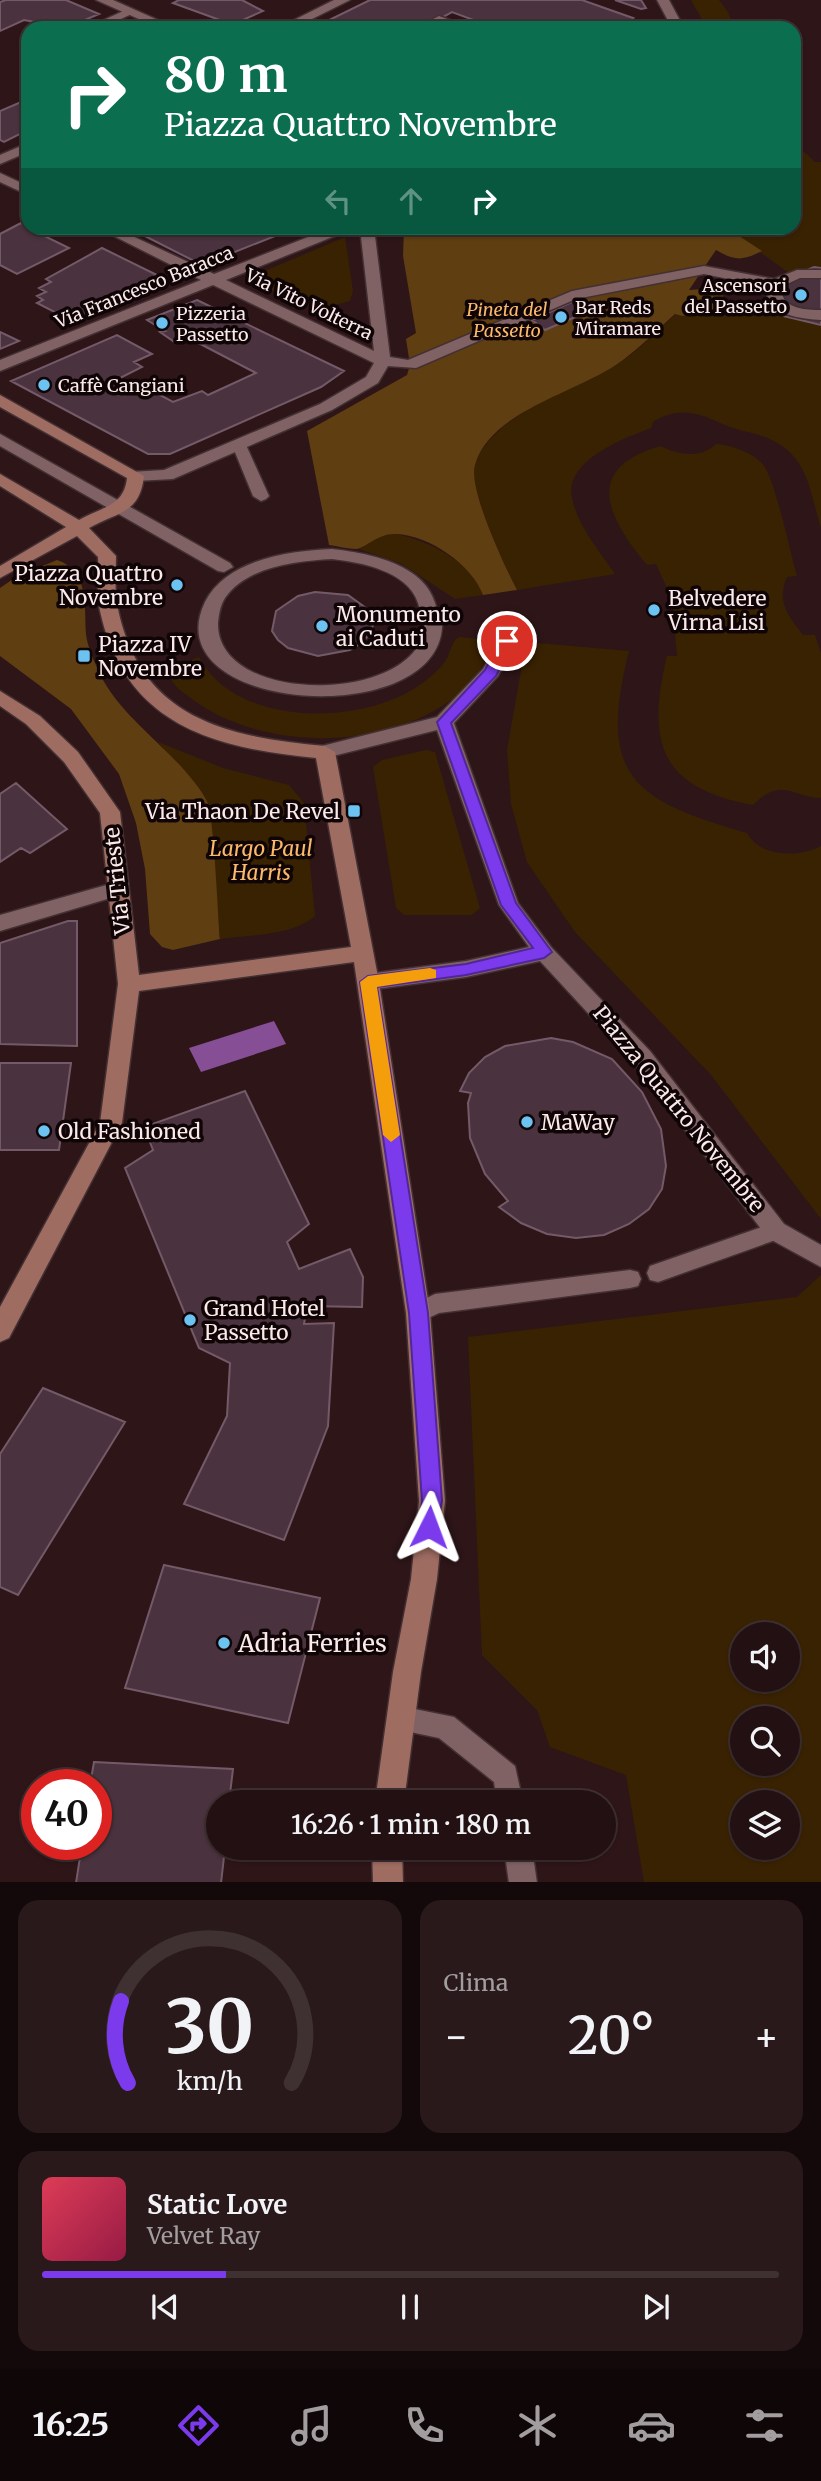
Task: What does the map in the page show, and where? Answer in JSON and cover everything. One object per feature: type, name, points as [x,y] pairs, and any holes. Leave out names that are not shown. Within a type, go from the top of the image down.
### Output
[{"type":"street","points":[[103,0],[154,21]]},
{"type":"street","points":[[299,21],[344,0]]},
{"type":"street","points":[[663,0],[674,21]]},
{"type":"street","points":[[0,160],[21,150]]},
{"type":"street","points":[[0,177],[21,188]]},
{"type":"street","name":"Via Vito Volterra","points":[[120,235],[383,361]]},
{"type":"street","name":"Via Francesco Baracca","points":[[0,366],[324,235]]},
{"type":"street","points":[[0,400],[136,476],[167,475],[326,407],[372,380],[383,361],[368,235]]},
{"type":"street","points":[[383,361],[410,365],[572,295],[706,271],[776,284],[797,274],[821,274]]},
{"type":"street","points":[[776,284],[774,296],[780,306],[798,314],[821,315]]},
{"type":"street","points":[[0,439],[224,568]]},
{"type":"street","points":[[0,573],[78,527],[121,508],[134,493],[136,476]]},
{"type":"street","points":[[0,480],[78,527],[107,556],[109,608],[118,645],[150,694],[188,724],[218,736],[247,744],[325,752],[444,722],[491,672],[507,641]]},
{"type":"street","points":[[299,555],[350,556],[387,567],[420,590],[432,615],[429,640],[417,657],[383,681],[337,694],[307,694],[278,690],[240,674],[216,653],[210,638],[208,619],[217,599],[229,585],[261,566],[299,555]]},
{"type":"street","name":"Via Trieste","points":[[0,697],[33,720],[71,757],[110,812],[129,984],[111,1123],[0,1331]]},
{"type":"street","name":"Piazza Quattro Novembre","points":[[444,722],[509,905],[544,952],[642,1057],[776,1231],[821,1257]]},
{"type":"street","points":[[325,752],[368,982],[418,1313],[432,1501],[424,1578],[400,1719],[391,1790]]},
{"type":"street","points":[[0,923],[117,889]]},
{"type":"street","points":[[368,982],[466,970],[544,952]]},
{"type":"street","points":[[129,984],[362,953]]},
{"type":"street","points":[[387,1860],[388,1882]]},
{"type":"lane","points":[[108,21],[130,11]]},
{"type":"lane","points":[[439,19],[444,21]]},
{"type":"lane","points":[[239,445],[261,495]]},
{"type":"lane","points":[[658,1273],[776,1231]]},
{"type":"lane","points":[[418,1313],[435,1304],[630,1279]]},
{"type":"lane","points":[[400,1719],[445,1726],[506,1775],[508,1790]]},
{"type":"lane","points":[[520,1860],[523,1882]]},
{"type":"green space","points":[[691,0],[719,0],[731,21],[703,21]]},
{"type":"green space","points":[[801,149],[815,162],[821,162],[821,268],[814,267],[793,276],[737,235],[801,235]]},
{"type":"green space","name":"Pineta del Passetto","points":[[404,235],[738,235],[762,251],[739,258],[716,250],[689,290],[718,288],[731,309],[682,316],[675,314],[623,360],[517,416],[484,446],[475,465],[477,491],[489,528],[517,590],[483,595],[459,563],[422,540],[390,534],[356,549],[329,545],[307,431],[407,375],[410,365],[406,339],[416,333],[403,256]]},
{"type":"green space","points":[[345,237],[353,291],[350,301],[318,310],[246,279]]},
{"type":"green space","points":[[750,303],[771,305],[821,325],[821,528],[804,473],[786,449],[768,438],[702,416],[670,414],[653,422],[651,428],[599,452],[577,472],[572,484],[572,498],[579,518],[615,574],[517,590],[489,528],[477,491],[475,465],[483,448],[516,418],[627,358],[676,314],[682,316],[731,309],[737,315],[750,311]]},
{"type":"green space","points":[[716,444],[742,450],[760,461],[769,475],[778,502],[797,576],[787,577],[783,601],[803,635],[815,635],[821,653],[821,798],[780,790],[763,796],[753,805],[722,797],[697,787],[679,773],[667,757],[660,737],[661,687],[667,656],[677,656],[672,599],[656,564],[647,565],[621,529],[609,496],[611,481],[620,467],[636,455],[661,446],[674,452],[696,454]]},
{"type":"green space","points":[[397,534],[423,542],[448,555],[469,572],[483,595],[455,599],[402,564],[359,549],[380,535]]},
{"type":"green space","points":[[57,560],[68,565],[80,581],[85,602],[88,644],[110,691],[137,723],[182,768],[207,801],[214,845],[220,939],[173,950],[162,947],[150,934],[145,869],[136,823],[119,774],[71,709],[0,656],[0,588],[16,577]]},
{"type":"green space","points":[[459,637],[489,640],[483,665],[468,685],[427,715],[394,728],[360,735],[324,738],[288,736],[253,729],[221,716],[192,699],[177,687],[171,678],[179,665],[199,657],[216,680],[240,697],[269,707],[300,713],[333,713],[364,708],[393,699],[418,686],[443,664]]},
{"type":"green space","points":[[526,642],[629,651],[620,693],[618,727],[622,754],[632,776],[650,793],[675,808],[747,833],[753,841],[770,851],[802,852],[821,846],[821,1219],[711,1075],[575,932],[527,862],[511,804],[507,750]]},
{"type":"green space","name":"Largo Paul Harris","points":[[158,742],[223,768],[289,785],[304,803],[315,916],[306,923],[282,931],[220,939],[208,803]]},
{"type":"green space","points":[[426,750],[435,752],[480,908],[472,915],[404,915],[396,908],[373,767],[382,760]]},
{"type":"green space","points":[[821,1275],[821,1882],[644,1882],[626,1775],[550,1747],[537,1710],[482,1655],[468,1337],[797,1297]]},
{"type":"shaded area","points":[[274,1021],[286,1044],[201,1072],[189,1048]]},
{"type":"building","points":[[66,0],[99,14],[82,21],[24,20],[0,31],[0,2]]},
{"type":"building","points":[[179,0],[242,0],[263,11],[241,21],[211,21],[217,19],[173,3]]},
{"type":"building","points":[[370,0],[582,0],[633,18],[627,21],[476,21],[452,12],[436,21],[327,21]]},
{"type":"building","points":[[615,0],[641,0],[646,8],[641,9]]},
{"type":"building","points":[[21,102],[21,134],[4,142],[0,140],[0,111]]},
{"type":"building","points":[[21,223],[21,235],[42,235],[69,248],[17,274],[0,265],[0,234]]},
{"type":"building","points":[[143,235],[277,235],[202,265]]},
{"type":"building","points":[[102,248],[169,281],[72,321],[37,303],[43,300],[37,296],[46,292],[39,288],[51,282],[46,279]]},
{"type":"building","name":"Ascensori del Passetto","points":[[814,267],[821,268],[821,325],[784,316],[776,305],[793,276]]},
{"type":"building","points":[[585,299],[594,306],[589,311],[545,330],[532,320],[574,301]]},
{"type":"building","points":[[197,300],[344,371],[321,387],[170,454],[148,454],[11,381],[117,335],[152,354],[134,362],[142,367],[118,379],[138,389],[143,386],[173,402],[202,391],[208,395],[256,373],[187,337],[176,343],[160,332],[165,331],[147,320]]},
{"type":"building","points":[[0,332],[19,341],[0,349]]},
{"type":"building","name":"Monumento ai Caduti","points":[[315,592],[348,595],[370,611],[374,621],[371,632],[363,642],[350,650],[318,656],[288,648],[278,640],[272,631],[276,611],[298,596]]},
{"type":"building","points":[[16,783],[67,829],[30,853],[21,848],[0,862],[0,794]]},
{"type":"building","points":[[68,921],[77,921],[77,1046],[0,1044],[0,943]]},
{"type":"building","points":[[551,1038],[573,1042],[612,1059],[642,1092],[661,1129],[666,1166],[662,1189],[649,1209],[629,1224],[604,1235],[576,1238],[547,1234],[521,1223],[499,1207],[508,1201],[485,1174],[470,1138],[468,1103],[471,1093],[460,1091],[469,1073],[485,1057],[505,1046]]},
{"type":"building","points":[[0,1063],[71,1063],[59,1150],[0,1150]]},
{"type":"building","points":[[245,1091],[309,1224],[287,1242],[299,1269],[350,1249],[363,1277],[362,1307],[307,1306],[304,1324],[334,1323],[328,1426],[284,1540],[184,1504],[227,1416],[230,1363],[199,1348],[125,1168],[153,1150],[144,1127]]},
{"type":"building","points":[[43,1388],[125,1422],[18,1595],[0,1587],[0,1454]]},
{"type":"building","name":"Adria Ferries","points":[[164,1565],[320,1598],[288,1723],[125,1688]]},
{"type":"building","points":[[94,1762],[233,1769],[230,1790],[206,1790],[206,1860],[224,1860],[221,1882],[76,1882],[80,1860],[112,1860],[112,1769],[93,1769]]},
{"type":"slow traffic","points":[[391,1135],[368,982],[430,974]]},
{"type":"place","name":"Ascensori del Passetto","points":[[801,295]]},
{"type":"place","name":"Bar Reds Miramare","points":[[561,317]]},
{"type":"place","name":"Pizzeria Passetto","points":[[162,323]]},
{"type":"place","name":"Caffè Cangiani","points":[[44,385]]},
{"type":"place","name":"Piazza Quattro Novembre","points":[[177,585]]},
{"type":"place","name":"Belvedere Virna Lisi","points":[[654,610]]},
{"type":"place","name":"Monumento ai Caduti","points":[[322,626]]},
{"type":"place","name":"Piazza IV Novembre","points":[[84,656]]},
{"type":"place","name":"Via Thaon De Revel","points":[[354,811]]},
{"type":"place","name":"MaWay","points":[[527,1122]]},
{"type":"place","name":"Old Fashioned","points":[[44,1131]]},
{"type":"place","name":"Grand Hotel Passetto","points":[[190,1320]]},
{"type":"place","name":"Adria Ferries","points":[[224,1643]]},
{"type":"route","points":[[429,1527],[432,1501],[418,1313],[368,982],[466,970],[544,952],[509,905],[444,722],[491,672],[507,641]]}]
